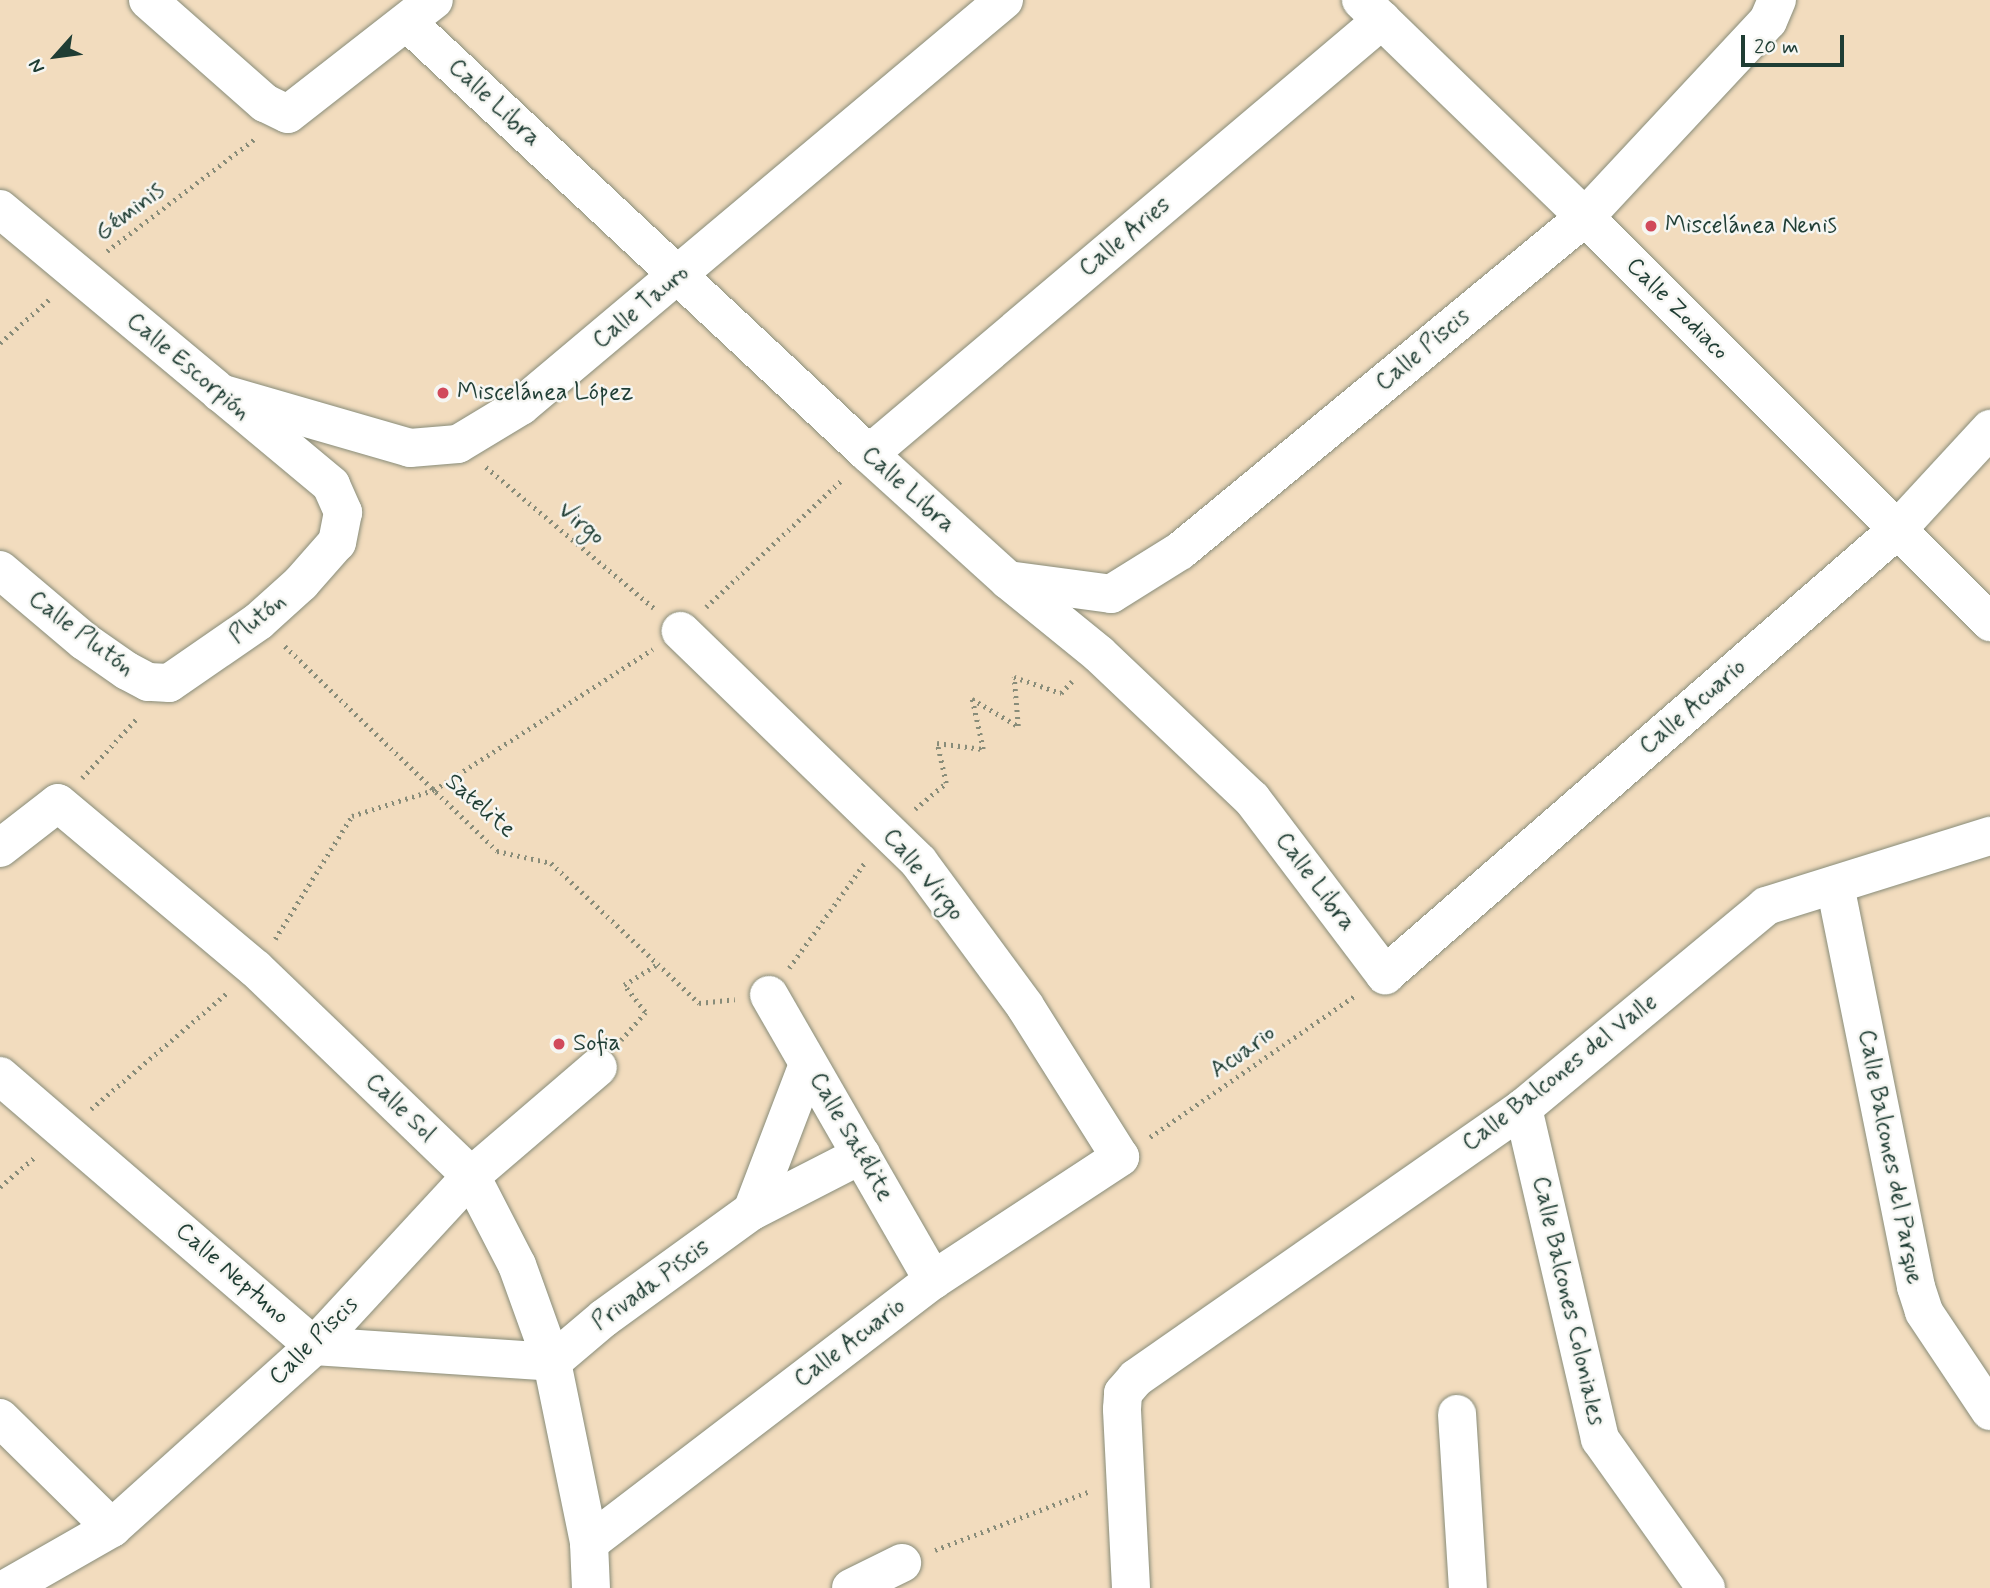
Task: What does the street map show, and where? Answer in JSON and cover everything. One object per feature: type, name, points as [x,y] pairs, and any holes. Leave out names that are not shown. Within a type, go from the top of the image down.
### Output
[{"type":"street","points":[[148,0],[265,103],[288,114],[421,12]]},
{"type":"street","name":"Calle Tauro","points":[[220,393],[410,449],[458,444],[521,406],[1004,0]]},
{"type":"street","name":"Calle Piscis","points":[[1008,580],[1111,594],[1180,551],[1585,216],[1768,21],[1777,0]]},
{"type":"street","name":"Calle Zodiaco","points":[[1371,10],[1585,216],[1896,531],[1990,622]]},
{"type":"street","name":"Calle Aries","points":[[869,454],[1371,10]]},
{"type":"street","name":"Calle Libra","points":[[421,12],[680,275],[869,454],[1008,580],[1099,654],[1252,799],[1385,975]]},
{"type":"street","name":"Calle Escorpión","points":[[0,209],[331,485],[343,512],[337,542]]},
{"type":"street","name":"Calle Acuario","points":[[1385,975],[1896,531],[1990,429]]},
{"type":"street","name":"Plutón","points":[[169,683],[259,621],[337,542]]},
{"type":"street","name":"Calle Plutón","points":[[0,570],[83,641],[127,671],[148,682],[169,683]]},
{"type":"street","name":"Calle Virgo","points":[[681,631],[919,862],[1025,1006],[1120,1157]]},
{"type":"street","points":[[0,849],[58,803]]},
{"type":"street","name":"Calle Sol","points":[[58,803],[256,969],[471,1176],[517,1265],[552,1362],[589,1543],[591,1588]]},
{"type":"street","name":"Calle Balcones del Valle","points":[[1126,1477],[1123,1393],[1136,1378],[1523,1108],[1766,906],[1990,836]]},
{"type":"street","name":"Calle Balcones del Parque","points":[[1835,885],[1916,1287],[1924,1312],[1990,1411]]},
{"type":"street","name":"Calle Satélite","points":[[769,995],[933,1280]]},
{"type":"street","points":[[752,1211],[808,1064]]},
{"type":"street","name":"Calle Piscis","points":[[6,1588],[112,1528],[314,1346],[471,1176],[598,1067]]},
{"type":"street","name":"Calle Neptuno","points":[[0,1076],[67,1129],[314,1346]]},
{"type":"street","name":"Calle Balcones Coloniales","points":[[1523,1108],[1600,1439],[1706,1588]]},
{"type":"street","name":"Privada Piscis","points":[[552,1362],[604,1318],[752,1211],[861,1155]]},
{"type":"street","name":"Calle Acuario","points":[[589,1543],[933,1280],[1120,1157]]},
{"type":"street","points":[[314,1346],[552,1362]]},
{"type":"street","points":[[1457,1414],[1468,1588]]},
{"type":"street","points":[[0,1418],[112,1528]]},
{"type":"street","points":[[1126,1477],[1130,1588]]},
{"type":"street","points":[[851,1588],[902,1563]]},
{"type":"path","name":"Géminis","points":[[0,344],[76,275],[288,114]]},
{"type":"path","name":"Virgo","points":[[458,444],[681,631]]},
{"type":"path","points":[[0,1187],[256,969],[352,816],[434,790],[681,631],[869,454]]},
{"type":"path","name":"Satelite","points":[[259,621],[498,851],[551,863],[699,1003],[769,995]]},
{"type":"path","points":[[769,995],[888,831],[946,783],[937,743],[983,750],[972,699],[1018,726],[1014,677],[1061,693],[1099,654]]},
{"type":"path","points":[[58,803],[169,683]]},
{"type":"path","points":[[598,1067],[645,1012],[624,985],[658,964]]},
{"type":"path","name":"Acuario","points":[[1120,1157],[1385,975]]},
{"type":"path","points":[[902,1563],[1126,1477]]},
{"type":"place","name":"Miscelánea Nenis","points":[[1651,226]]},
{"type":"place","name":"Miscelánea López","points":[[443,393]]},
{"type":"place","name":"Sofia","points":[[559,1044]]}]
